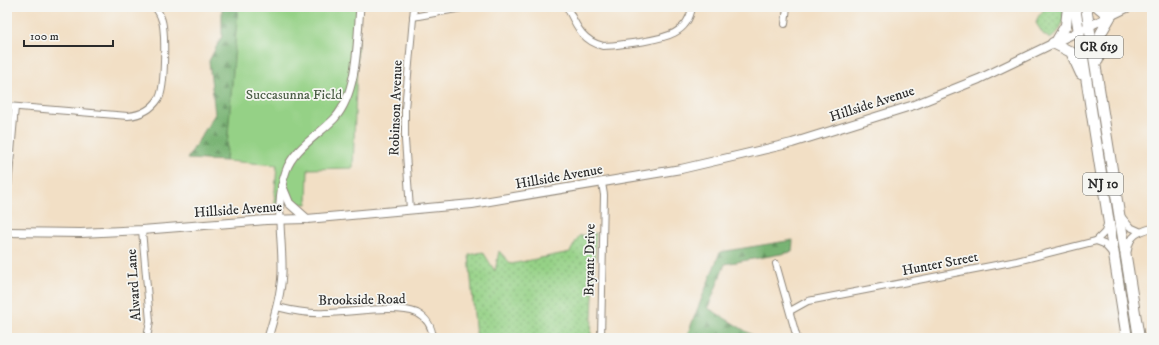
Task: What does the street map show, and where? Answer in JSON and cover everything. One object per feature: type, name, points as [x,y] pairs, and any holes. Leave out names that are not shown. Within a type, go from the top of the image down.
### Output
[{"type":"highway","name":"CR 619","points":[[1055,42],[1066,25],[1068,7]]},
{"type":"highway","name":"NJ 10","points":[[1075,7],[1127,338]]},
{"type":"highway","name":"NJ 10","points":[[1086,7],[1139,338]]},
{"type":"highway","points":[[1098,7],[1104,12],[1112,14]]},
{"type":"highway","name":"CR 619","points":[[1098,82],[1100,36],[1102,28],[1112,14]]},
{"type":"highway","points":[[1055,42],[1073,55],[1088,94]]},
{"type":"main road","name":"CR 619","points":[[1089,25],[1129,7]]},
{"type":"main road","name":"Hillside Avenue","points":[[7,232],[81,233],[308,219],[499,201],[681,169],[748,154],[854,124],[951,91],[990,74],[1089,25]]},
{"type":"main road","points":[[282,186],[289,203],[308,219]]},
{"type":"street","points":[[7,106],[128,116],[138,115],[153,106],[160,96],[163,85],[164,32],[161,17],[155,7]]},
{"type":"street","points":[[268,338],[277,307],[282,273],[280,198],[288,164],[335,118],[347,97],[351,83],[360,7]]},
{"type":"street","name":"Robinson Avenue","points":[[410,209],[405,140],[405,109],[414,7]]},
{"type":"street","points":[[413,17],[467,7]]},
{"type":"street","points":[[567,7],[576,26],[584,37],[596,45],[603,46],[657,39],[672,35],[680,30],[688,21],[692,7]]},
{"type":"street","points":[[785,24],[787,7]]},
{"type":"street","points":[[7,198],[15,107]]},
{"type":"street","name":"Bryant Drive","points":[[601,338],[604,195],[602,184]]},
{"type":"street","points":[[1118,210],[1129,226],[1139,231]]},
{"type":"street","points":[[1109,219],[1105,232],[1096,241],[1106,246],[1115,259]]},
{"type":"street","points":[[1126,259],[1130,241],[1139,231],[1152,228]]},
{"type":"street","name":"Alward Lane","points":[[142,230],[150,321],[147,338]]},
{"type":"street","name":"Hunter Street","points":[[790,311],[808,301],[1017,261],[1096,241]]},
{"type":"street","points":[[776,264],[797,338]]},
{"type":"street","name":"Brookside Road","points":[[277,307],[301,312],[324,314],[392,309],[409,310],[419,314],[428,322],[433,338]]},
{"type":"green space","points":[[222,7],[238,7],[226,161],[187,159],[215,114],[209,61],[222,36]]},
{"type":"green space","name":"Succasunna Field","points":[[238,7],[359,7],[353,168],[308,169],[307,204],[274,203],[277,165],[226,161]]},
{"type":"green space","points":[[1046,7],[1064,7],[1062,25],[1057,33],[1050,39],[1043,34],[1036,23],[1038,17]]},
{"type":"green space","points":[[1098,121],[1102,134],[1118,227],[1113,227]]},
{"type":"green space","points":[[1118,229],[1135,338],[1131,338],[1114,230]]},
{"type":"green space","points":[[596,233],[591,338],[476,338],[469,255],[483,252],[495,271],[499,251],[511,264],[570,252],[579,236]]},
{"type":"green space","points":[[793,240],[792,252],[725,264],[708,308],[757,338],[686,338],[720,252]]}]
